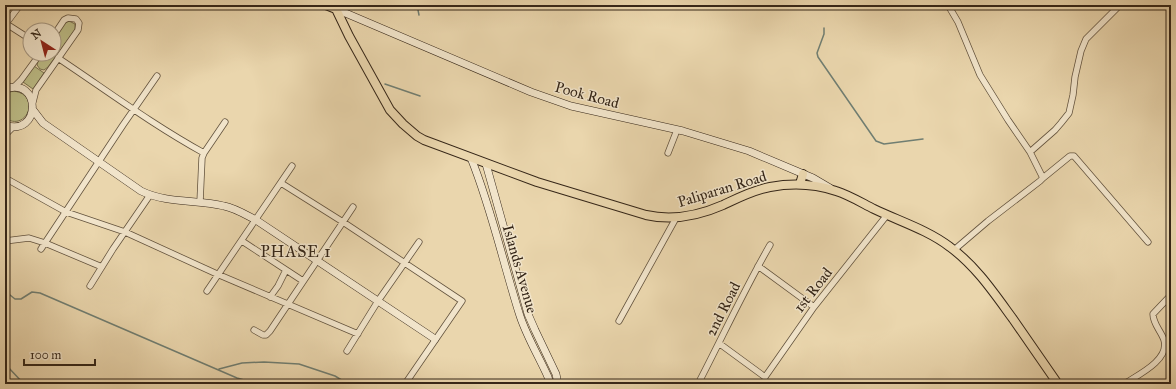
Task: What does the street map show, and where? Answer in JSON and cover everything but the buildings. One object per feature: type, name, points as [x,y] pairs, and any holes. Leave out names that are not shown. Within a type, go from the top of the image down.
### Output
[{"type":"main road","points":[[326,5],[337,6]]},
{"type":"main road","name":"Paliparan Road","points":[[337,6],[349,36],[390,110],[403,124],[424,140],[537,182],[660,218],[692,216],[706,212],[759,190],[778,186],[800,184],[836,191],[925,232],[948,245],[966,260],[981,276],[1058,384]]},
{"type":"main road","points":[[800,184],[803,174]]},
{"type":"street","points":[[20,5],[6,24],[22,34]]},
{"type":"street","points":[[948,5],[958,22],[980,75],[1030,152],[1042,178]]},
{"type":"street","points":[[1030,152],[1055,130],[1068,113],[1073,95],[1074,77],[1086,39],[1120,5]]},
{"type":"street","name":"Pook Road","points":[[337,6],[531,92],[557,102],[677,130],[749,151],[813,178],[836,191]]},
{"type":"street","points":[[62,23],[68,18],[76,19],[79,23],[78,30],[62,52]]},
{"type":"street","points":[[62,61],[134,110],[185,143],[204,153]]},
{"type":"street","points":[[14,87],[34,62]]},
{"type":"street","points":[[5,125],[14,127],[28,121],[33,110],[36,90],[55,62]]},
{"type":"street","points":[[41,249],[123,124],[157,76]]},
{"type":"street","points":[[5,89],[18,87],[26,91],[33,102]]},
{"type":"street","points":[[33,110],[43,123],[141,191],[150,196],[176,201],[200,202],[226,206],[256,220],[436,339]]},
{"type":"street","points":[[28,121],[43,123]]},
{"type":"street","points":[[200,202],[202,158],[225,122]]},
{"type":"street","points":[[5,135],[14,127]]},
{"type":"street","points":[[668,153],[677,130]]},
{"type":"street","points":[[954,250],[1070,156],[1074,156],[1148,242]]},
{"type":"street","name":"Islands Avenue","points":[[471,158],[496,232],[520,316],[550,384]]},
{"type":"street","name":"Islands Avenue","points":[[486,164],[528,314],[556,374],[558,384]]},
{"type":"street","points":[[207,291],[217,274],[242,241],[292,166]]},
{"type":"street","points":[[5,178],[66,212],[125,232],[217,274],[358,334]]},
{"type":"street","points":[[281,183],[462,301],[405,384]]},
{"type":"street","points":[[90,286],[150,196]]},
{"type":"street","points":[[254,330],[263,335],[268,334],[353,207]]},
{"type":"street","name":"1st Road","points":[[763,384],[765,377],[814,308],[887,215]]},
{"type":"street","points":[[620,321],[676,218]]},
{"type":"street","points":[[5,241],[29,238],[45,243],[102,267]]},
{"type":"street","points":[[242,241],[303,281]]},
{"type":"street","points":[[347,351],[378,301],[419,242]]},
{"type":"street","name":"2nd Road","points":[[698,384],[770,245]]},
{"type":"street","points":[[758,266],[814,308]]},
{"type":"street","points":[[270,297],[278,286],[286,270]]},
{"type":"street","points":[[1124,384],[1160,359],[1165,346],[1153,319],[1153,314],[1171,295]]},
{"type":"street","points":[[720,344],[765,377]]},
{"type":"green space","points":[[69,21],[75,24],[75,30],[62,48],[62,27],[65,23]]},
{"type":"green space","points":[[38,62],[52,62],[44,70],[40,69],[37,65]]},
{"type":"green space","points":[[34,66],[44,73],[33,89],[23,82]]},
{"type":"green space","points":[[13,91],[22,94],[27,99],[29,105],[25,117],[20,121],[13,121],[5,118],[5,94]]},
{"type":"waterway","points":[[417,5],[419,15]]},
{"type":"waterway","points":[[824,28],[824,34],[817,53],[818,57],[876,141],[884,144],[923,139]]},
{"type":"waterway","points":[[385,84],[420,96]]},
{"type":"waterway","points":[[5,291],[15,299],[21,299],[32,292],[40,293],[237,378],[259,384]]},
{"type":"waterway","points":[[5,355],[7,366],[24,384]]},
{"type":"waterway","points":[[219,369],[242,363],[264,362],[299,364],[335,376],[348,384]]},
{"type":"district","name":"PHASE 1","points":[[296,251]]}]
